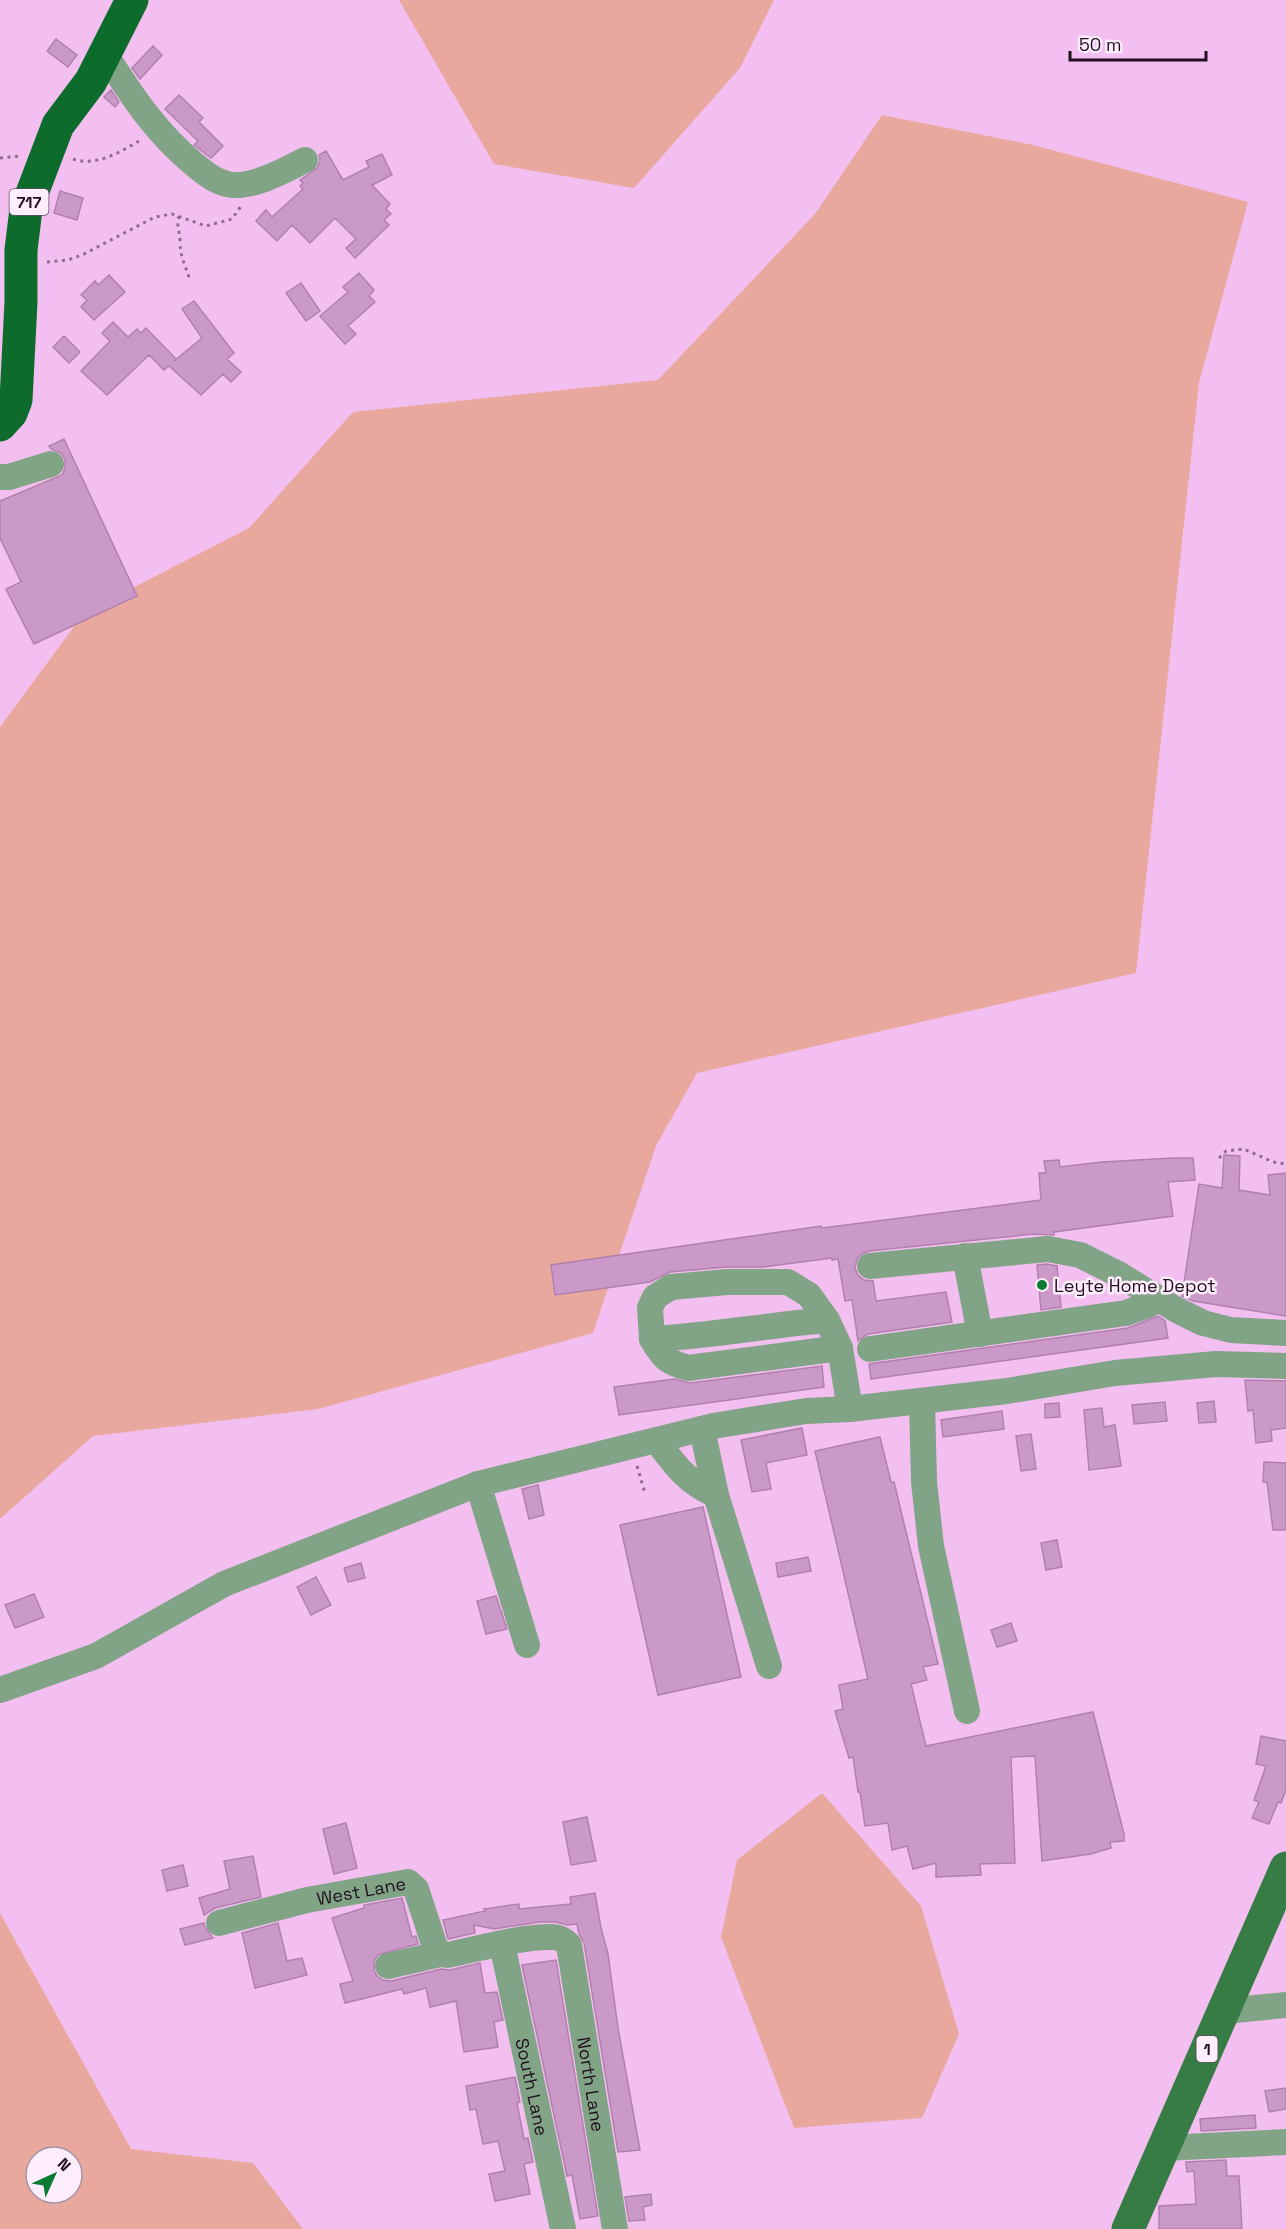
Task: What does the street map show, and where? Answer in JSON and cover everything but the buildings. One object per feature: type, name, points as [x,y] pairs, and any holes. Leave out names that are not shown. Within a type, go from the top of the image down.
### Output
[{"type":"highway","name":"717","points":[[0,425],[11,413],[16,400],[21,261],[26,210],[58,124],[91,81],[132,0]]},
{"type":"main road","name":"1","points":[[1128,2229],[1286,1868]]},
{"type":"street","points":[[105,54],[134,99],[164,136],[211,178],[228,185],[255,182],[280,173],[305,160]]},
{"type":"street","points":[[0,477],[9,477],[51,464]]},
{"type":"street","points":[[870,1266],[1048,1249],[1080,1255],[1120,1275],[1176,1310],[1203,1323],[1231,1330],[1286,1334]]},
{"type":"street","points":[[964,1256],[980,1334]]},
{"type":"street","points":[[840,1348],[688,1368],[670,1363],[662,1356],[652,1339],[650,1308],[655,1297],[671,1287],[727,1282],[788,1282],[809,1295],[826,1320],[840,1348],[850,1409]]},
{"type":"street","points":[[870,1349],[1126,1313],[1148,1305],[1159,1298]]},
{"type":"street","points":[[652,1339],[688,1337],[770,1325],[826,1320]]},
{"type":"street","points":[[0,1690],[96,1656],[224,1584],[478,1484],[702,1429],[806,1411],[850,1409],[1007,1392],[1115,1373],[1216,1364],[1286,1366]]},
{"type":"street","points":[[922,1401],[924,1482],[931,1546],[967,1711]]},
{"type":"street","points":[[702,1429],[716,1495],[769,1666]]},
{"type":"street","points":[[644,1443],[699,1488],[716,1495]]},
{"type":"street","points":[[478,1484],[527,1645]]},
{"type":"street","name":"West Lane","points":[[219,1923],[307,1900],[408,1882],[416,1889],[435,1947],[440,1954]]},
{"type":"street","name":"North Lane","points":[[502,1944],[554,1937],[564,1940],[569,1945],[615,2229]]},
{"type":"street","points":[[388,1966],[440,1954],[447,1955],[502,1944]]},
{"type":"street","name":"South Lane","points":[[502,1944],[562,2229]]},
{"type":"street","points":[[1224,2011],[1286,2005]]},
{"type":"street","points":[[1164,2148],[1286,2142]]},
{"type":"path","points":[[48,150],[78,161],[100,160],[146,138],[164,136]]},
{"type":"path","points":[[21,261],[69,260],[154,217],[172,214],[206,226],[232,219],[255,182]]},
{"type":"path","points":[[178,216],[176,227],[180,241],[180,255],[190,280]]},
{"type":"path","points":[[1218,1158],[1226,1150],[1244,1149],[1274,1162],[1286,1164]]},
{"type":"path","points":[[644,1443],[645,1493]]},
{"type":"shaded area","points":[[399,0],[774,0],[740,68],[634,188],[494,164]]},
{"type":"shaded area","points":[[882,115],[1033,145],[1248,202],[1199,383],[1136,973],[697,1073],[656,1146],[593,1333],[318,1409],[93,1436],[0,1519],[0,727],[84,613],[249,528],[353,412],[658,380],[815,214]]},
{"type":"shaded area","points":[[822,1793],[921,1906],[959,2034],[922,2118],[794,2128],[721,1937],[737,1860]]},
{"type":"shaded area","points":[[0,1913],[131,2149],[253,2163],[303,2229],[0,2229]]},
{"type":"place","name":"Leyte Home Depot","points":[[1042,1285]]}]
